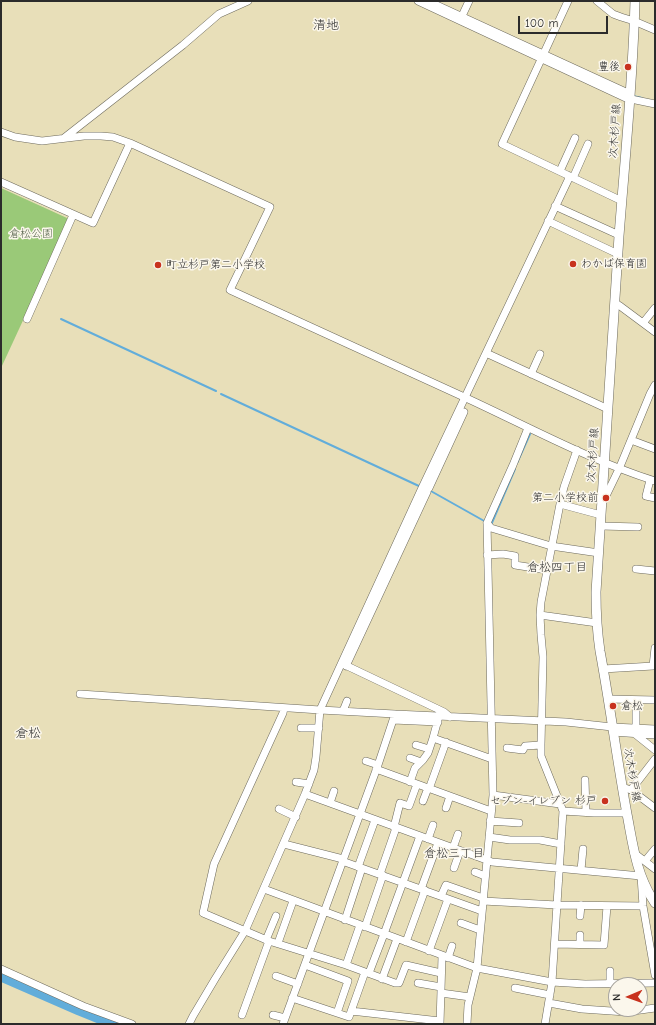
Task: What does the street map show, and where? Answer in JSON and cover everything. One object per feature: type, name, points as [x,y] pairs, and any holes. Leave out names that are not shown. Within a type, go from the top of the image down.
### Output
[{"type":"main road","name":"次木杉戸線","points":[[635,1],[630,96],[596,592],[598,637],[634,853],[641,876],[655,903]]},
{"type":"street","points":[[63,139],[219,14],[248,1]]},
{"type":"street","points":[[418,1],[635,99],[655,104]]},
{"type":"street","points":[[428,1],[462,16],[542,56]]},
{"type":"street","points":[[462,16],[469,1]]},
{"type":"street","points":[[568,1],[502,144],[622,201]]},
{"type":"street","points":[[597,1],[613,14],[655,30]]},
{"type":"street","points":[[1,132],[15,138],[42,141],[84,136],[113,137],[130,142],[270,207],[230,290],[605,463],[653,481],[646,496],[655,498]]},
{"type":"street","points":[[560,171],[575,138]]},
{"type":"street","points":[[1,182],[93,223],[130,142]]},
{"type":"street","points":[[189,1024],[245,931],[296,817],[314,770],[320,710],[344,665],[428,490],[468,399],[486,353],[555,206],[588,144]]},
{"type":"street","points":[[555,206],[620,235]]},
{"type":"street","points":[[27,318],[73,215]]},
{"type":"street","points":[[548,221],[618,254]]},
{"type":"street","points":[[615,303],[655,332]]},
{"type":"street","points":[[643,322],[655,308]]},
{"type":"street","points":[[486,353],[608,410]]},
{"type":"street","points":[[531,374],[540,354]]},
{"type":"street","points":[[602,504],[650,394],[655,386]]},
{"type":"street","points":[[344,665],[421,490],[468,399]]},
{"type":"street","points":[[467,1024],[468,1005],[477,968],[493,795],[486,523],[513,466],[528,428]]},
{"type":"street","points":[[631,440],[655,449]]},
{"type":"street","points":[[545,1024],[552,982],[555,944],[561,807],[541,756],[544,657],[540,615],[551,546],[560,504],[577,450]]},
{"type":"street","points":[[560,504],[601,515]]},
{"type":"street","points":[[486,523],[491,528],[551,546],[599,553]]},
{"type":"street","points":[[600,526],[638,527]]},
{"type":"street","points":[[487,554],[515,556],[515,565],[547,570]]},
{"type":"street","points":[[636,569],[655,571]]},
{"type":"street","points":[[540,615],[597,623]]},
{"type":"street","points":[[603,669],[654,667],[655,648]]},
{"type":"street","points":[[344,665],[444,712],[450,717]]},
{"type":"street","points":[[80,694],[343,711],[394,717],[438,719],[450,717],[541,721],[573,723],[613,730],[636,731],[655,729]]},
{"type":"street","points":[[608,699],[655,700]]},
{"type":"street","points":[[636,700],[636,731],[655,750]]},
{"type":"street","points":[[343,711],[347,701]]},
{"type":"street","points":[[284,708],[283,714],[214,864],[203,913],[278,944],[346,965],[395,983],[399,983],[406,965],[441,973]]},
{"type":"street","points":[[273,1015],[284,1021],[394,717]]},
{"type":"street","points":[[346,965],[363,926],[381,875],[395,827],[400,803],[409,806],[415,768],[428,753],[438,719]]},
{"type":"street","points":[[301,728],[319,728]]},
{"type":"street","points":[[636,731],[655,735]]},
{"type":"street","points":[[433,738],[492,759]]},
{"type":"street","points":[[423,801],[446,742]]},
{"type":"street","points":[[416,745],[429,749]]},
{"type":"street","points":[[507,748],[523,750],[526,746],[541,745]]},
{"type":"street","points":[[410,758],[421,762]]},
{"type":"street","points":[[631,790],[655,759]]},
{"type":"street","points":[[366,761],[413,783],[491,811]]},
{"type":"street","points":[[585,780],[586,812]]},
{"type":"street","points":[[296,782],[309,784]]},
{"type":"street","points":[[622,786],[631,790],[655,808]]},
{"type":"street","points":[[330,803],[334,791]]},
{"type":"street","points":[[305,794],[492,862],[641,876],[643,906],[655,975]]},
{"type":"street","points":[[493,795],[586,812],[627,812]]},
{"type":"street","points":[[446,808],[450,796]]},
{"type":"street","points":[[279,809],[296,817]]},
{"type":"street","points":[[345,920],[375,820]]},
{"type":"street","points":[[490,821],[519,823]]},
{"type":"street","points":[[428,839],[433,825]]},
{"type":"street","points":[[453,848],[458,834]]},
{"type":"street","points":[[292,998],[349,1017],[384,934],[420,836]]},
{"type":"street","points":[[489,837],[510,840],[540,840],[560,844]]},
{"type":"street","points":[[406,942],[438,843]]},
{"type":"street","points":[[284,844],[343,860],[482,911]]},
{"type":"street","points":[[581,870],[583,849]]},
{"type":"street","points":[[645,861],[655,849]]},
{"type":"street","points":[[454,868],[460,851]]},
{"type":"street","points":[[634,853],[655,869]]},
{"type":"street","points":[[475,872],[485,876]]},
{"type":"street","points":[[429,951],[444,898],[446,885],[483,900],[557,905],[643,906]]},
{"type":"street","points":[[264,889],[477,968],[552,982],[608,984]]},
{"type":"street","points":[[278,944],[294,901]]},
{"type":"street","points":[[580,916],[581,905]]},
{"type":"street","points":[[555,944],[604,945],[607,906]]},
{"type":"street","points":[[242,1015],[276,916]]},
{"type":"street","points":[[461,923],[480,930]]},
{"type":"street","points":[[580,935],[580,944]]},
{"type":"street","points":[[382,979],[397,939]]},
{"type":"street","points":[[351,1011],[440,1023],[441,973],[445,957],[452,946]]},
{"type":"street","points":[[304,965],[348,981],[337,1013]]},
{"type":"street","points":[[1,969],[82,1006],[132,1024]]},
{"type":"street","points":[[610,971],[610,977]]},
{"type":"street","points":[[276,976],[298,984]]},
{"type":"street","points":[[418,983],[470,997]]},
{"type":"street","points":[[515,988],[550,995]]},
{"type":"street","points":[[549,1003],[582,1009],[626,1012],[655,1008]]},
{"type":"street","points":[[392,1024],[395,1016]]},
{"type":"green space","name":"倉松公園","points":[[1,188],[67,218],[69,221],[1,368]]},
{"type":"waterway","points":[[633,96],[642,98]]},
{"type":"waterway","points":[[61,319],[216,391]]},
{"type":"waterway","points":[[221,394],[421,487]]},
{"type":"waterway","points":[[517,463],[530,434]]},
{"type":"waterway","points":[[490,524],[491,525],[515,469]]},
{"type":"waterway","points":[[429,490],[486,522]]},
{"type":"waterway","points":[[1,976],[114,1024]]},
{"type":"place","name":"豊後","points":[[628,67]]},
{"type":"place","name":"わかば保育園","points":[[573,264]]},
{"type":"place","name":"町立杉戸第二小学校","points":[[158,265]]},
{"type":"place","name":"第二小学校前","points":[[606,498]]},
{"type":"place","name":"倉松","points":[[613,706]]},
{"type":"place","name":"セブン-イレブン 杉戸","points":[[605,801]]},
{"type":"district","name":"清地","points":[[326,25]]},
{"type":"district","name":"倉松四丁目","points":[[557,568]]},
{"type":"district","name":"倉松","points":[[28,733]]},
{"type":"district","name":"倉松三丁目","points":[[454,854]]}]
